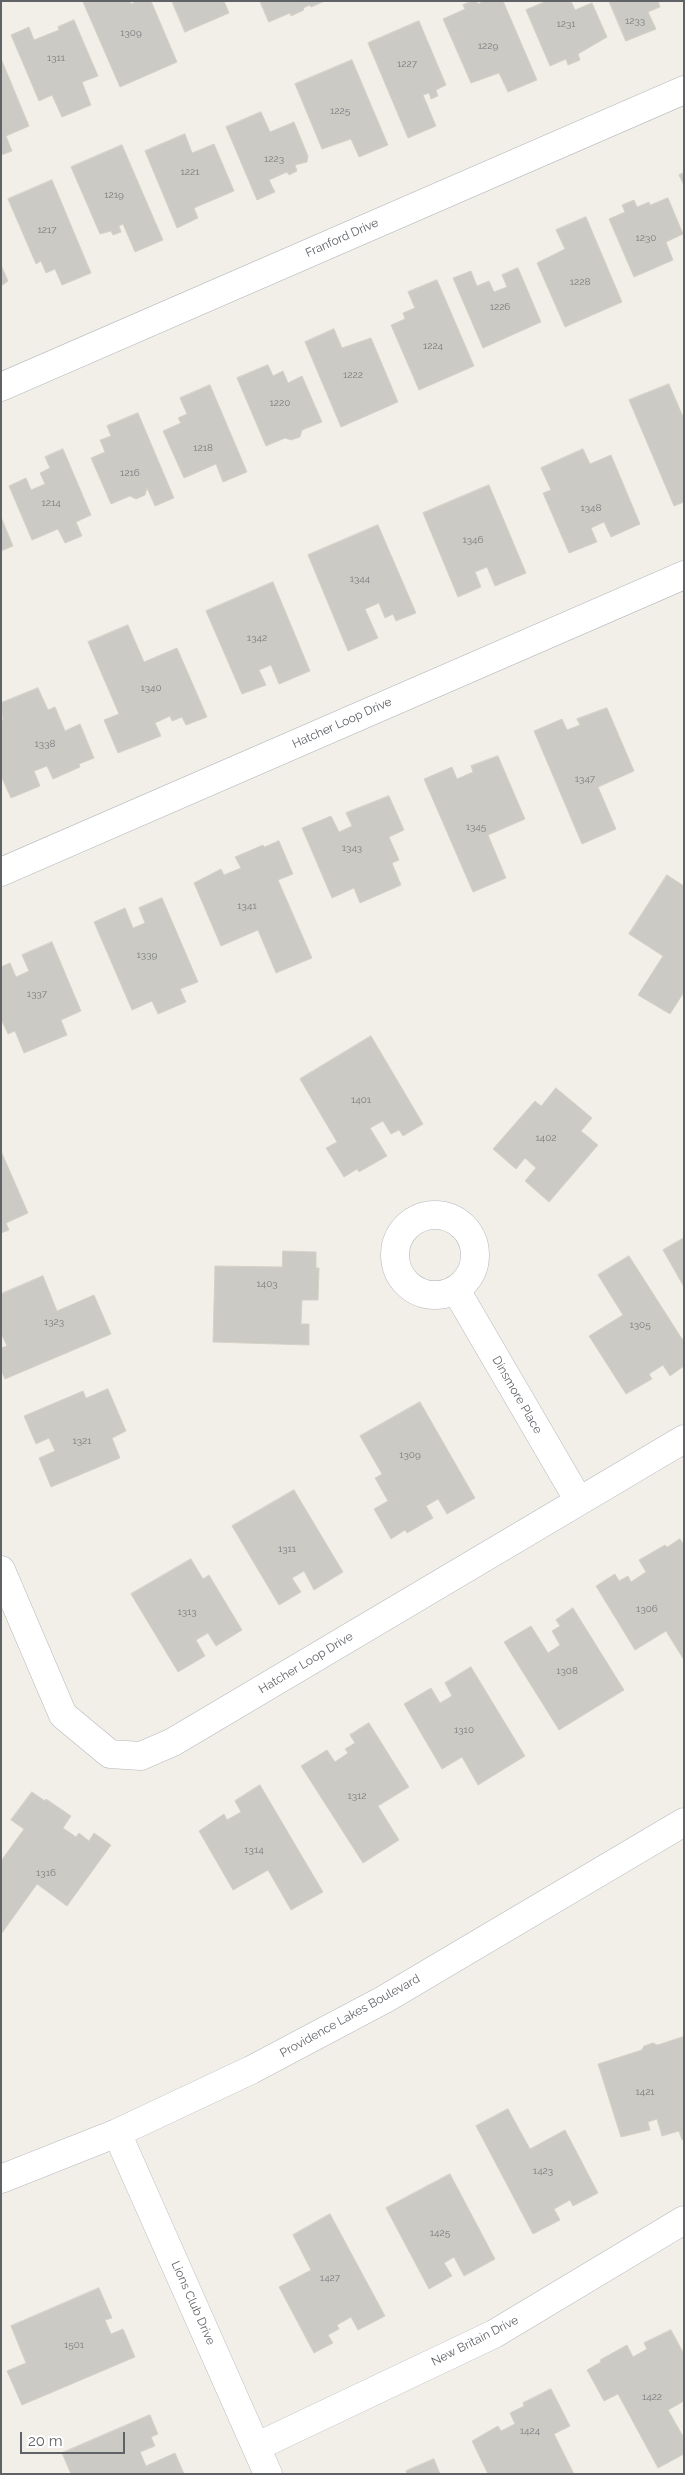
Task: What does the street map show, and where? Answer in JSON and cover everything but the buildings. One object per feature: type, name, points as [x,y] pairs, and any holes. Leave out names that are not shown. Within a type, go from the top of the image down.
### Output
[{"type":"street","name":"Franford Drive","points":[[1,387],[684,90]]},
{"type":"street","name":"Hatcher Loop Drive","points":[[1,872],[681,584]]},
{"type":"street","name":"Dinsmore Place","points":[[456,1290],[579,1501]]},
{"type":"street","name":"Hatcher Loop Drive","points":[[1,1570],[63,1715],[110,1754],[141,1756],[173,1742],[684,1439]]},
{"type":"street","name":"Providence Lakes Boulevard","points":[[1,2179],[117,2133],[251,2070],[385,1999],[684,1822]]},
{"type":"street","name":"Lions Club Drive","points":[[117,2133],[258,2446],[268,2474]]},
{"type":"street","name":"New Britain Drive","points":[[258,2446],[494,2334],[684,2220]]}]
